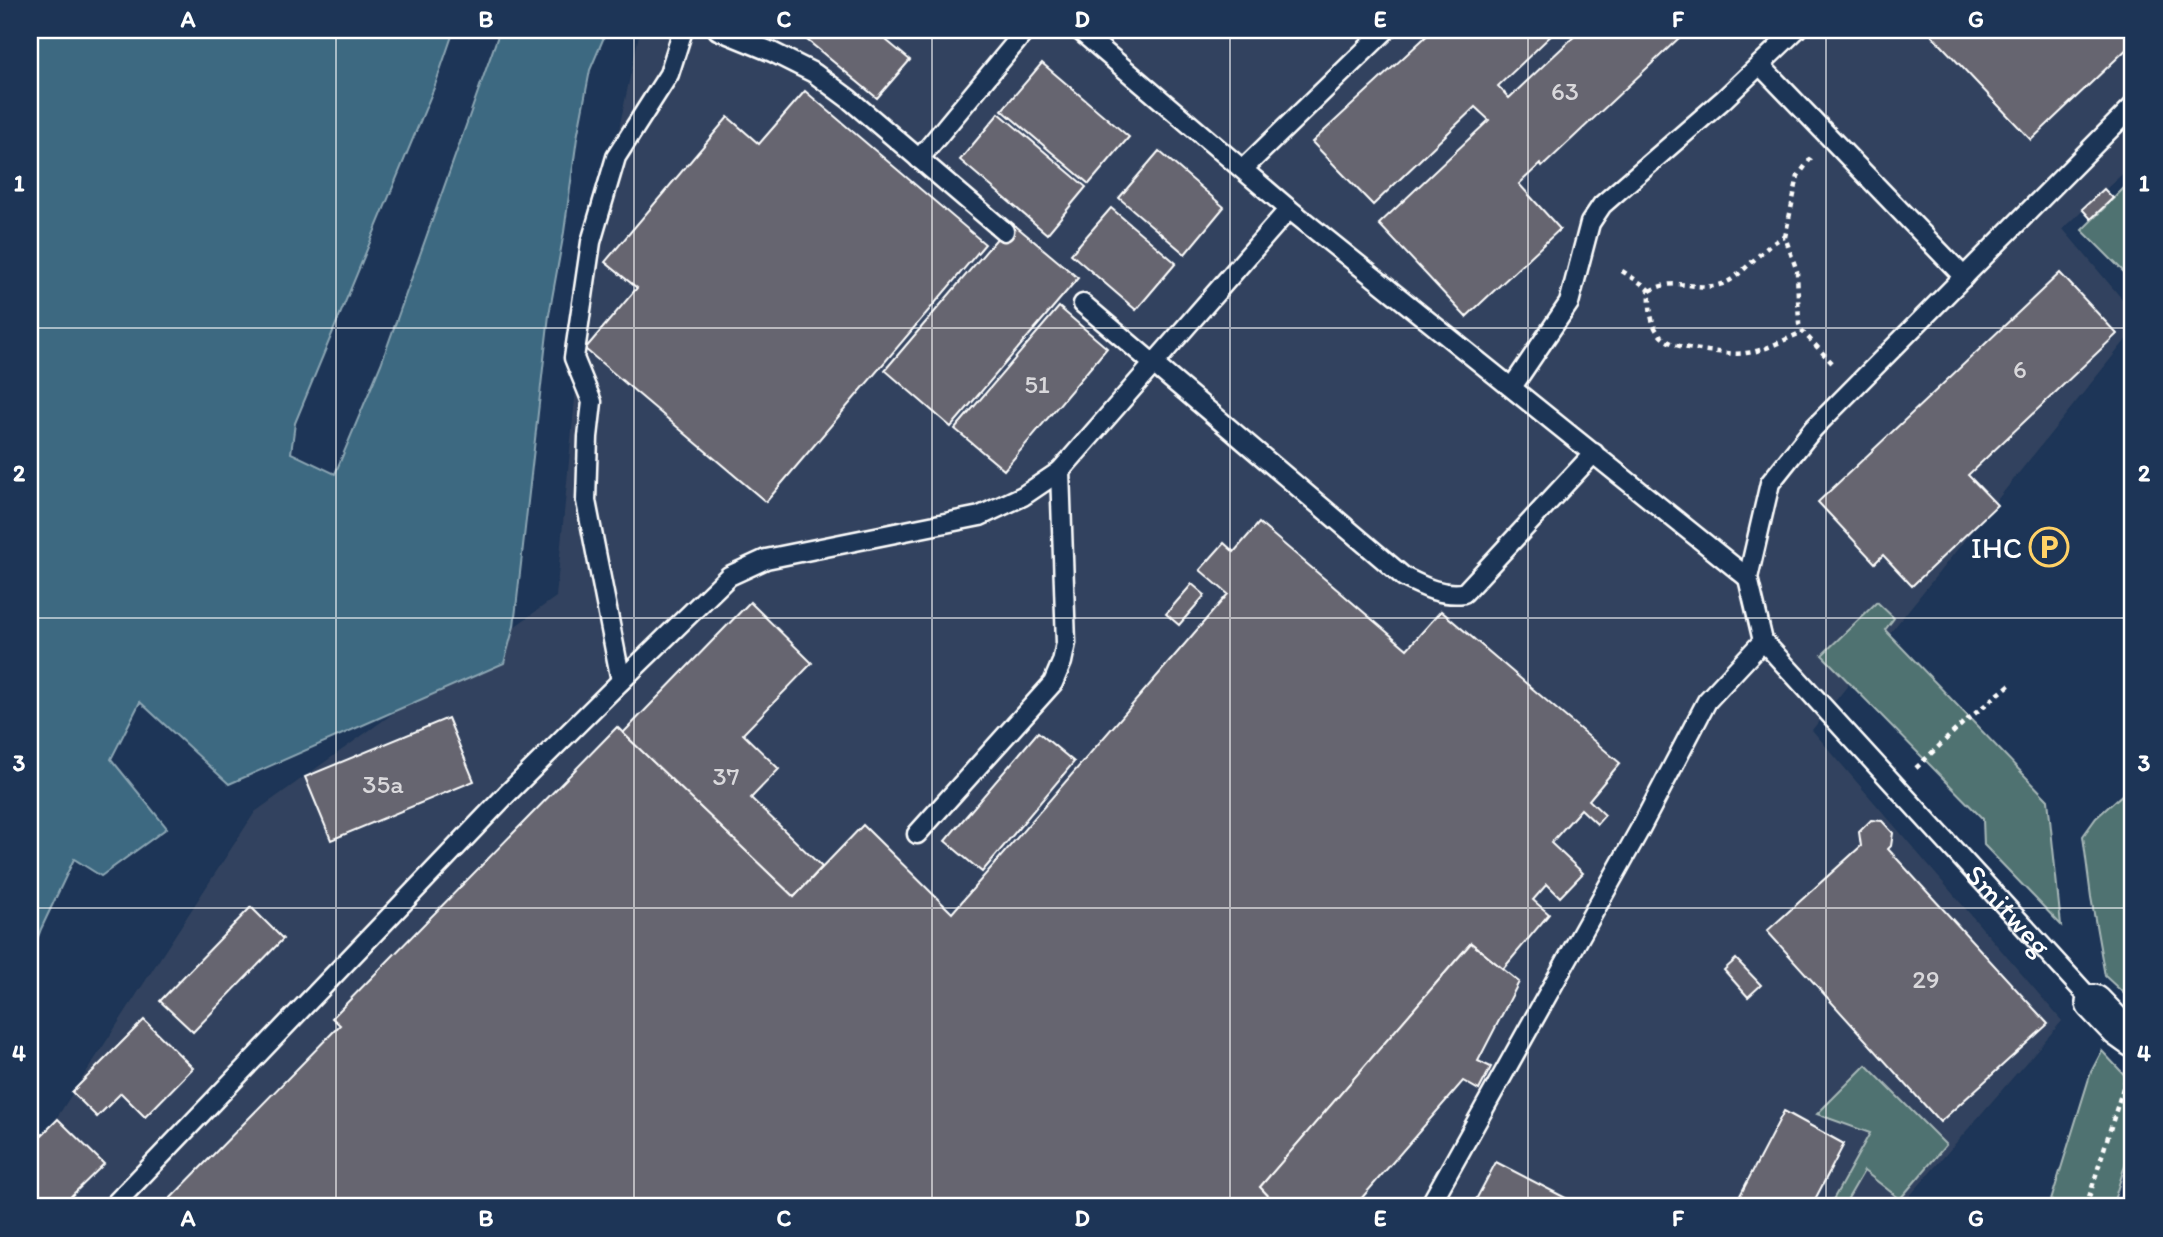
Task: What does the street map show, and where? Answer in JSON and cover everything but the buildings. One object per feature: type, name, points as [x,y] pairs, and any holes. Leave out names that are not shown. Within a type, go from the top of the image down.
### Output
[{"type":"street","name":"Smitweg","points":[[2094,1003],[2119,1029],[2133,1039]]},
{"type":"lane","points":[[621,681],[586,500],[587,437],[592,402],[574,358],[591,242],[616,157],[669,74],[683,30]]},
{"type":"lane","points":[[718,30],[814,73],[849,99],[1004,231]]},
{"type":"lane","points":[[919,159],[1026,30]]},
{"type":"lane","points":[[1079,30],[1289,209],[1748,578]]},
{"type":"lane","points":[[1243,169],[1386,30]]},
{"type":"lane","points":[[1512,387],[1569,303],[1590,223],[1602,205],[1724,99],[1796,30]]},
{"type":"lane","points":[[1760,65],[1964,277]]},
{"type":"lane","points":[[1429,1207],[1707,702],[1763,641],[1748,578],[1770,483],[1813,429],[2133,106]]},
{"type":"lane","points":[[112,1207],[507,794],[729,576],[766,559],[980,516],[1023,496],[1060,471],[1289,209]]},
{"type":"lane","points":[[1083,304],[1405,577],[1430,590],[1450,595],[1464,593],[1594,453]]},
{"type":"lane","points":[[916,834],[1053,683],[1062,663],[1066,643],[1060,471]]},
{"type":"lane","name":"Smitweg","points":[[1763,641],[2094,1003]]},
{"type":"path","points":[[1829,139],[1798,176],[1785,237],[1797,271],[1799,324],[1803,332],[1838,369]]},
{"type":"path","points":[[1650,291],[1661,284],[1675,282],[1712,287],[1729,281],[1751,265],[1778,239],[1785,237]]},
{"type":"path","points":[[1622,271],[1650,291],[1650,318],[1658,334],[1669,343],[1686,349],[1746,354],[1803,332]]},
{"type":"path","points":[[1934,749],[2012,683]]},
{"type":"path","points":[[2086,1207],[2133,1062]]},
{"type":"shaded area","points":[[30,30],[454,30],[434,88],[295,423],[291,453],[335,474],[381,364],[500,30],[607,30],[590,70],[577,138],[549,315],[514,626],[504,663],[229,784],[140,702],[111,759],[167,828],[101,876],[74,859],[30,958]]},
{"type":"shaded area","points":[[640,30],[2133,30],[2133,164],[2063,229],[2133,312],[2133,331],[1812,730],[2062,1021],[1900,1207],[30,1207],[30,1159],[255,812],[556,597],[586,284]]},
{"type":"green space","points":[[2133,179],[2133,281],[2082,230]]},
{"type":"green space","points":[[1877,602],[1894,618],[1885,630],[2048,800],[2061,925],[1984,845],[1983,819],[1822,655]]},
{"type":"green space","points":[[2133,785],[2133,1002],[2105,976],[2083,836],[2096,818]]},
{"type":"green space","points":[[2102,1051],[2133,1084],[2133,1139],[2112,1207],[2049,1207],[2091,1072]]},
{"type":"green space","points":[[1866,1065],[1946,1145],[1900,1199],[1864,1171],[1843,1207],[1829,1207],[1870,1133],[1817,1114]]},
{"type":"place","name":"IHC","points":[[2049,547]]}]
